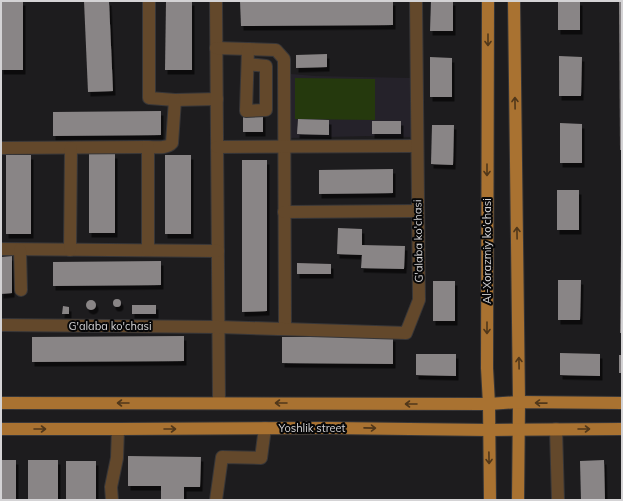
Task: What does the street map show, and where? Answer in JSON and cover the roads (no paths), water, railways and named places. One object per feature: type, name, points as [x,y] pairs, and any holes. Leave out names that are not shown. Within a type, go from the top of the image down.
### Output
[{"type":"main road","name":"Al-Xorazmiy ko’chasi","points":[[488,1],[487,368],[490,500]]},
{"type":"main road","points":[[514,1],[519,402],[518,500]]},
{"type":"main road","points":[[1,403],[489,404],[519,402],[622,404]]},
{"type":"main road","name":"Yoshlik street","points":[[1,429],[622,429]]},
{"type":"street","points":[[149,1],[149,98],[175,100],[216,99]]},
{"type":"street","points":[[216,1],[219,403]]},
{"type":"street","name":"G'alaba ko'chasi","points":[[1,325],[219,327],[406,333],[419,300],[416,1]]},
{"type":"street","points":[[216,48],[276,50],[284,59],[285,329]]},
{"type":"street","points":[[248,49],[248,64]]},
{"type":"street","points":[[1,148],[170,146],[172,143],[175,100]]},
{"type":"street","points":[[217,147],[417,146]]},
{"type":"street","points":[[148,147],[148,250]]},
{"type":"street","points":[[70,250],[71,148]]},
{"type":"street","points":[[284,212],[418,211]]},
{"type":"street","points":[[1,249],[218,251]]},
{"type":"street","points":[[20,250],[21,290]]},
{"type":"street","points":[[216,500],[222,457],[261,458],[265,428]]},
{"type":"street","points":[[112,500],[111,487],[117,458],[118,429]]},
{"type":"street","points":[[556,429],[558,500]]}]
